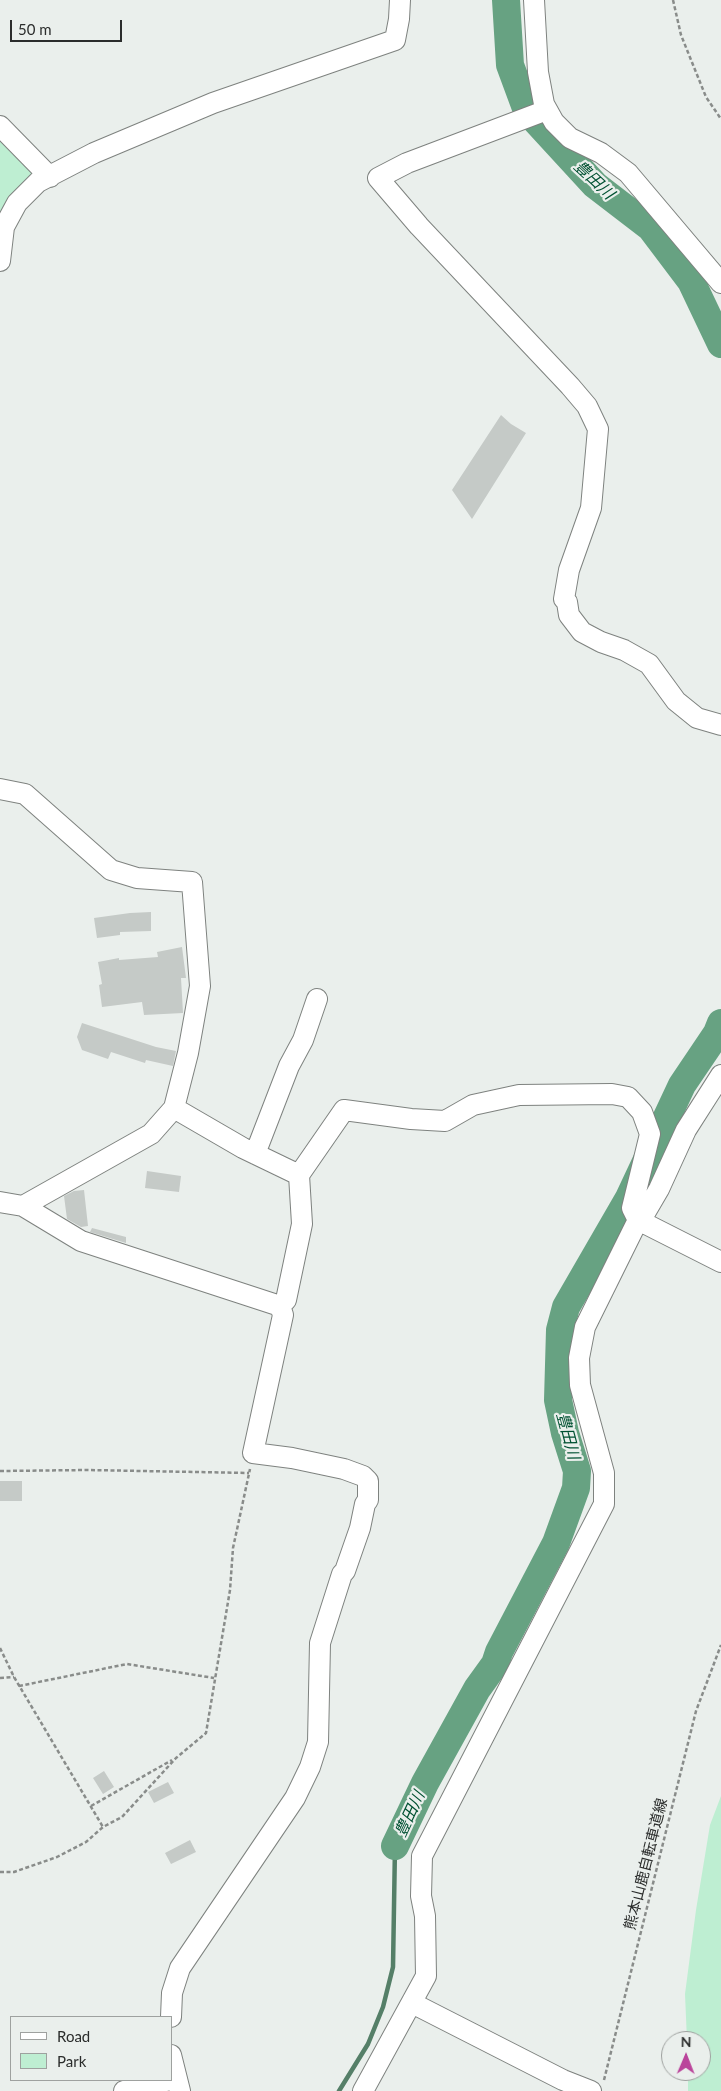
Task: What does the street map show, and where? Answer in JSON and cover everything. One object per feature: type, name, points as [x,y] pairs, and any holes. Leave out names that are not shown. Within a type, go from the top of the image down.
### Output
[{"type":"street","points":[[0,261],[4,227],[17,203],[38,182],[94,153],[213,103],[395,40],[400,0]]},
{"type":"street","points":[[534,0],[538,72],[547,110],[554,122],[570,138],[601,153],[628,173],[721,283]]},
{"type":"street","points":[[547,110],[407,163],[378,178],[420,226],[570,386],[587,406],[598,429],[591,508],[569,570],[564,599],[567,602],[569,615],[582,632],[601,642],[624,650],[649,664],[676,701],[697,718],[721,725]]},
{"type":"street","points":[[0,126],[50,177]]},
{"type":"street","points":[[0,788],[25,794],[111,870],[137,878],[192,882],[200,986],[188,1054],[174,1108],[151,1134],[23,1206]]},
{"type":"street","points":[[255,1154],[290,1066],[303,1040],[317,999]]},
{"type":"street","points":[[363,2091],[426,1976],[425,1916],[421,1896],[422,1856],[604,1504],[604,1473],[580,1385],[579,1358],[585,1327],[638,1220],[645,1213],[659,1189],[686,1130],[721,1076]]},
{"type":"street","points":[[280,1306],[286,1300],[302,1224],[298,1175],[344,1110],[411,1119],[445,1121],[473,1105],[519,1094],[612,1094],[628,1097],[642,1112],[650,1134],[632,1208],[638,1220],[721,1262]]},
{"type":"street","points":[[174,1108],[255,1154],[298,1175]]},
{"type":"street","points":[[0,1202],[23,1206],[81,1241],[280,1306]]},
{"type":"street","points":[[171,2016],[172,1993],[180,1968],[295,1798],[310,1767],[318,1742],[320,1643],[342,1574],[345,1571],[357,1537],[365,1504],[368,1500],[368,1482],[363,1476],[344,1468],[253,1453],[283,1315],[280,1306]]},
{"type":"street","points":[[412,2003],[563,2080],[597,2086]]},
{"type":"street","points":[[124,2091],[175,2082],[172,2062]]},
{"type":"path","points":[[673,0],[681,35],[702,88],[721,119]]},
{"type":"path","points":[[0,1471],[88,1470],[249,1473],[232,1548],[230,1590],[206,1733],[176,1758],[122,1817],[103,1827],[86,1842],[57,1857],[14,1872],[0,1872]]},
{"type":"path","name":"熊本山鹿自転車道線","points":[[597,2086],[696,1711],[721,1645]]},
{"type":"path","points":[[0,1648],[19,1686],[103,1827]]},
{"type":"path","points":[[19,1686],[127,1664],[215,1678]]},
{"type":"path","points":[[0,1678],[14,1677]]},
{"type":"path","points":[[90,1806],[176,1758]]},
{"type":"green space","points":[[0,118],[38,182],[0,240]]},
{"type":"green space","points":[[721,1796],[721,2091],[688,2091],[688,2081],[711,2081],[711,2031],[687,2031],[685,1994],[710,1825]]},
{"type":"building","points":[[501,415],[526,433],[472,519],[452,490]]},
{"type":"building","points":[[151,912],[151,931],[120,932],[120,935],[97,938],[94,918]]},
{"type":"building","points":[[182,947],[186,978],[181,978],[183,1013],[144,1015],[142,1002],[102,1007],[99,985],[102,984],[98,962],[119,958],[119,960],[158,957],[157,952]]},
{"type":"building","points":[[82,1023],[156,1047],[176,1051],[173,1066],[146,1060],[145,1063],[111,1052],[108,1059],[82,1050],[77,1037]]},
{"type":"building","points":[[147,1171],[181,1176],[179,1192],[145,1188]]},
{"type":"building","points":[[84,1190],[88,1226],[81,1227],[67,1219],[64,1196],[74,1191]]},
{"type":"building","points":[[92,1228],[126,1237],[126,1243],[90,1232]]},
{"type":"building","points":[[0,1481],[22,1481],[22,1501],[0,1501]]},
{"type":"building","points":[[104,1771],[114,1787],[103,1794],[93,1778]]},
{"type":"building","points":[[168,1782],[174,1793],[154,1803],[148,1792]]},
{"type":"building","points":[[190,1840],[196,1852],[171,1864],[165,1853]]},
{"type":"waterway","name":"豊田川","points":[[506,0],[510,65],[527,111],[595,185],[651,228],[691,281],[721,344]]},
{"type":"waterway","name":"豊田川","points":[[395,1846],[425,1783],[477,1689],[495,1664],[499,1652],[556,1543],[576,1488],[577,1471],[565,1433],[558,1400],[560,1330],[566,1307],[629,1198],[682,1085],[717,1033],[721,1023]]},
{"type":"waterway","points":[[339,2091],[368,2044],[383,2007],[393,1967],[395,1846]]}]
